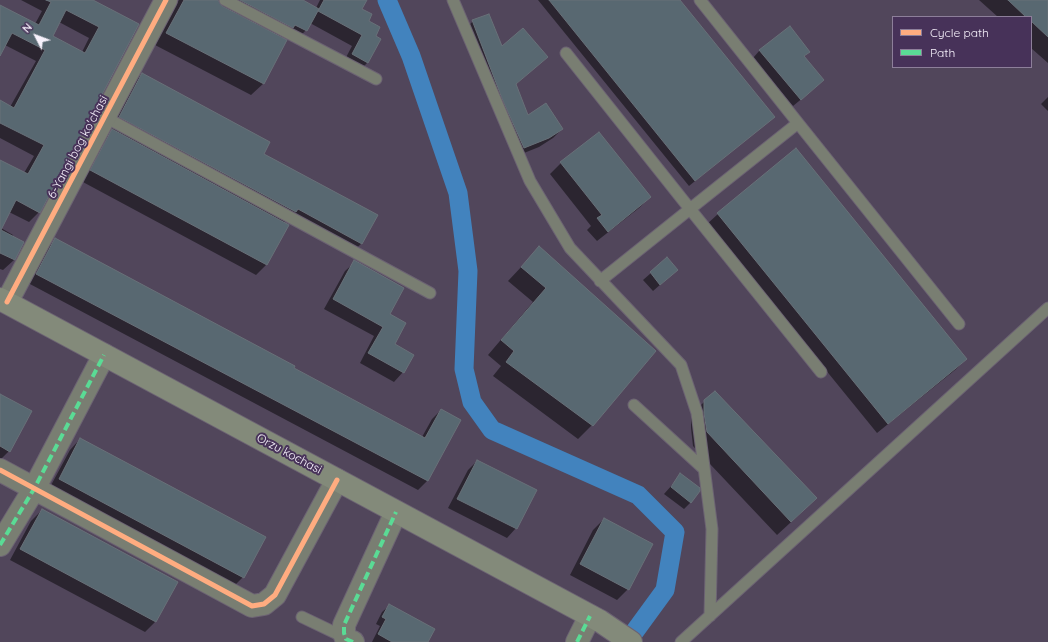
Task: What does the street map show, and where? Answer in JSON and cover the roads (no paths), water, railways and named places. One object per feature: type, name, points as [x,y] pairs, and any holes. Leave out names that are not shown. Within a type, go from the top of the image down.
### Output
[{"type":"main road","name":"Orzu kochasi","points":[[4,301],[595,619],[632,642]]},
{"type":"street","name":"6-Yangi bog koʼchasi","points":[[4,301],[105,117],[166,0]]},
{"type":"street","points":[[0,545],[34,489],[104,355]]},
{"type":"street","points":[[0,470],[252,606],[264,604],[275,595],[337,480]]},
{"type":"street","points":[[350,640],[344,633],[344,625],[396,512]]},
{"type":"street","points":[[577,642],[595,619]]},
{"type":"lane","points":[[225,0],[376,79]]},
{"type":"lane","points":[[453,0],[530,181],[570,248],[681,364],[697,413],[712,529],[710,616]]},
{"type":"lane","points":[[700,0],[959,324]]},
{"type":"lane","points":[[566,53],[821,372]]},
{"type":"lane","points":[[105,117],[430,292]]},
{"type":"lane","points":[[600,281],[798,123]]},
{"type":"lane","points":[[681,642],[1048,308]]},
{"type":"lane","points":[[634,405],[704,469]]},
{"type":"lane","points":[[302,617],[350,640]]},
{"type":"waterway","points":[[387,0],[411,56],[458,193],[468,271],[464,369],[472,402],[492,430],[638,495],[675,532],[665,590],[627,642]]}]
